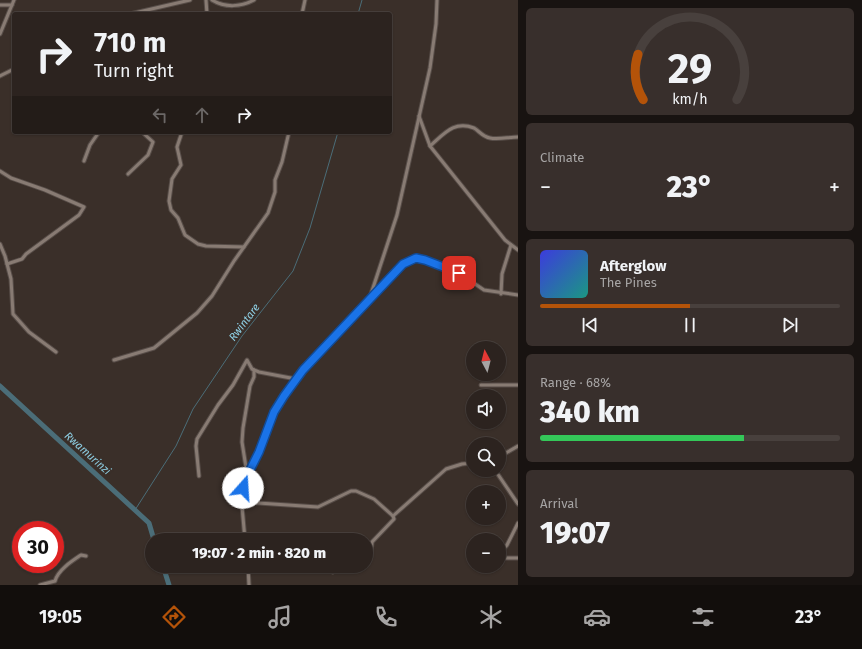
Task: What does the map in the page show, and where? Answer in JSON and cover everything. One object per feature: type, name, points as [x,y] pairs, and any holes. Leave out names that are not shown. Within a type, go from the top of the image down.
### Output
[{"type":"street","points":[[0,5],[12,5],[15,0]]},
{"type":"street","points":[[0,34],[15,0]]},
{"type":"street","points":[[139,12],[190,0]]},
{"type":"street","points":[[206,0],[207,12]]},
{"type":"street","points":[[212,0],[234,6],[254,0]]},
{"type":"street","points":[[302,12],[305,0]]},
{"type":"street","points":[[368,301],[397,215],[430,68],[436,24],[437,0]]},
{"type":"street","points":[[0,76],[12,70]]},
{"type":"street","points":[[419,116],[430,146],[490,223],[511,245],[518,250]]},
{"type":"street","points":[[430,146],[450,128],[457,125],[474,128],[490,139],[518,137]]},
{"type":"street","points":[[84,161],[90,145],[98,134]]},
{"type":"street","points":[[128,174],[148,155],[153,142],[144,134]]},
{"type":"street","points":[[181,134],[177,147],[181,165],[172,179],[169,201],[171,210],[178,218],[185,235],[198,244],[213,247],[244,246]]},
{"type":"street","points":[[114,360],[154,348],[197,313],[212,296],[244,246],[268,213],[275,192],[275,180],[286,148],[289,134]]},
{"type":"street","points":[[0,171],[11,178],[45,190],[84,207],[79,215],[26,254],[22,259],[7,264]]},
{"type":"street","points":[[0,244],[11,279],[13,314],[29,332],[56,352]]},
{"type":"street","points":[[501,294],[502,274],[511,245]]},
{"type":"street","points":[[244,533],[242,502],[247,476],[259,452],[274,412],[296,379],[308,365],[403,264],[416,258],[425,260],[459,273],[484,290],[518,296]]},
{"type":"street","points":[[199,476],[196,446],[199,435],[233,385],[247,360],[254,370],[259,372],[296,379]]},
{"type":"street","points":[[247,476],[242,442],[250,386],[254,377],[254,370]]},
{"type":"street","points":[[481,385],[518,386]]},
{"type":"street","points":[[506,453],[518,446]]},
{"type":"street","points":[[373,541],[393,521],[393,516],[446,469],[466,464]]},
{"type":"street","points":[[500,477],[518,504]]},
{"type":"street","points":[[242,502],[318,507],[351,491],[356,491],[374,499],[393,516]]},
{"type":"street","points":[[506,546],[518,523]]},
{"type":"street","points":[[40,585],[55,581],[56,576],[69,564],[81,555],[86,556]]},
{"type":"street","points":[[506,558],[518,558]]},
{"type":"street","points":[[249,573],[250,585]]},
{"type":"waterway","name":"Rwintare","points":[[359,12],[362,0]]},
{"type":"waterway","name":"Rwintare","points":[[135,510],[176,446],[193,409],[242,336],[293,271],[310,228],[337,134]]},
{"type":"waterway","name":"Rwamurinzi","points":[[0,386],[149,523],[152,533]]},
{"type":"waterway","name":"Rwamurinzi","points":[[165,573],[169,585]]},
{"type":"route","points":[[243,488],[246,478],[259,452],[274,412],[284,396],[303,370],[390,280],[403,264],[413,258],[416,258],[459,273]]}]
